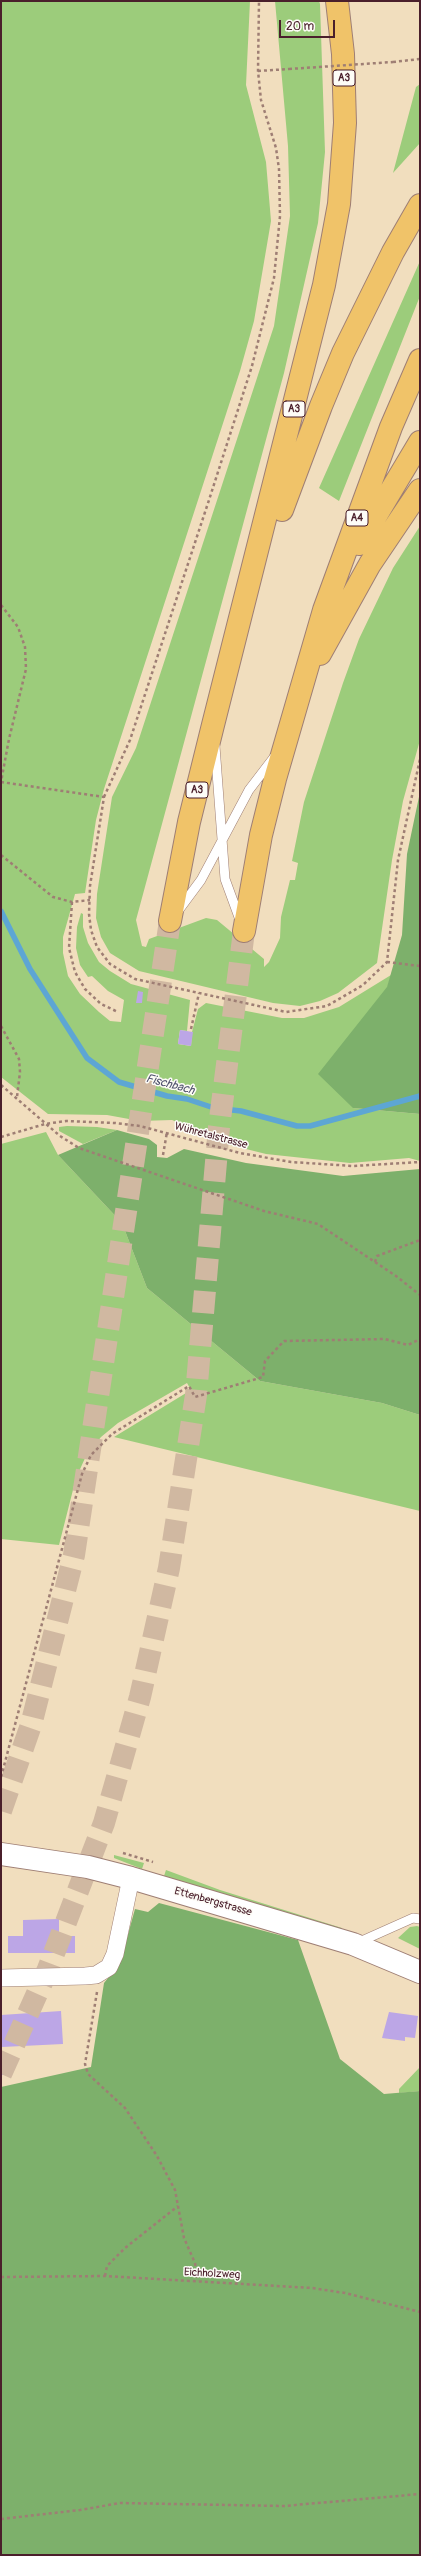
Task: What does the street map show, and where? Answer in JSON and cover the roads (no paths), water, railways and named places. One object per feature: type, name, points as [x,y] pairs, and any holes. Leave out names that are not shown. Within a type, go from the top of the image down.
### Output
[{"type":"highway","name":"A3","points":[[170,922],[189,822],[312,339],[339,204],[344,101],[337,1]]},
{"type":"highway","name":"A3","points":[[230,660],[288,492],[321,406],[370,297],[420,206]]},
{"type":"highway","name":"A4","points":[[324,610],[391,427],[420,360]]},
{"type":"highway","points":[[244,931],[261,835],[284,744],[324,610],[384,500],[420,442]]},
{"type":"highway","points":[[299,691],[370,564],[420,490]]},
{"type":"street","name":"Ettenbergstrasse","points":[[1,1854],[88,1867],[131,1878],[353,1944],[420,1972]]},
{"type":"street","points":[[1,1978],[96,1975],[109,1967],[116,1954],[131,1878]]},
{"type":"lane","points":[[213,725],[225,879],[244,931]]},
{"type":"lane","points":[[170,922],[201,880],[249,790],[284,744]]},
{"type":"lane","points":[[353,1944],[408,1920],[420,1919]]},
{"type":"waterway","name":"Fischbach","points":[[1,911],[30,969],[87,1058],[119,1082],[167,1096],[187,1099],[214,1108],[241,1111],[297,1126],[310,1126],[420,1096]]},
{"type":"tunnel","points":[[1,1811],[31,1725],[74,1555],[170,921]]},
{"type":"tunnel","points":[[1,2074],[48,1969],[104,1823],[140,1697],[169,1568],[196,1395],[219,1127],[244,931]]}]
